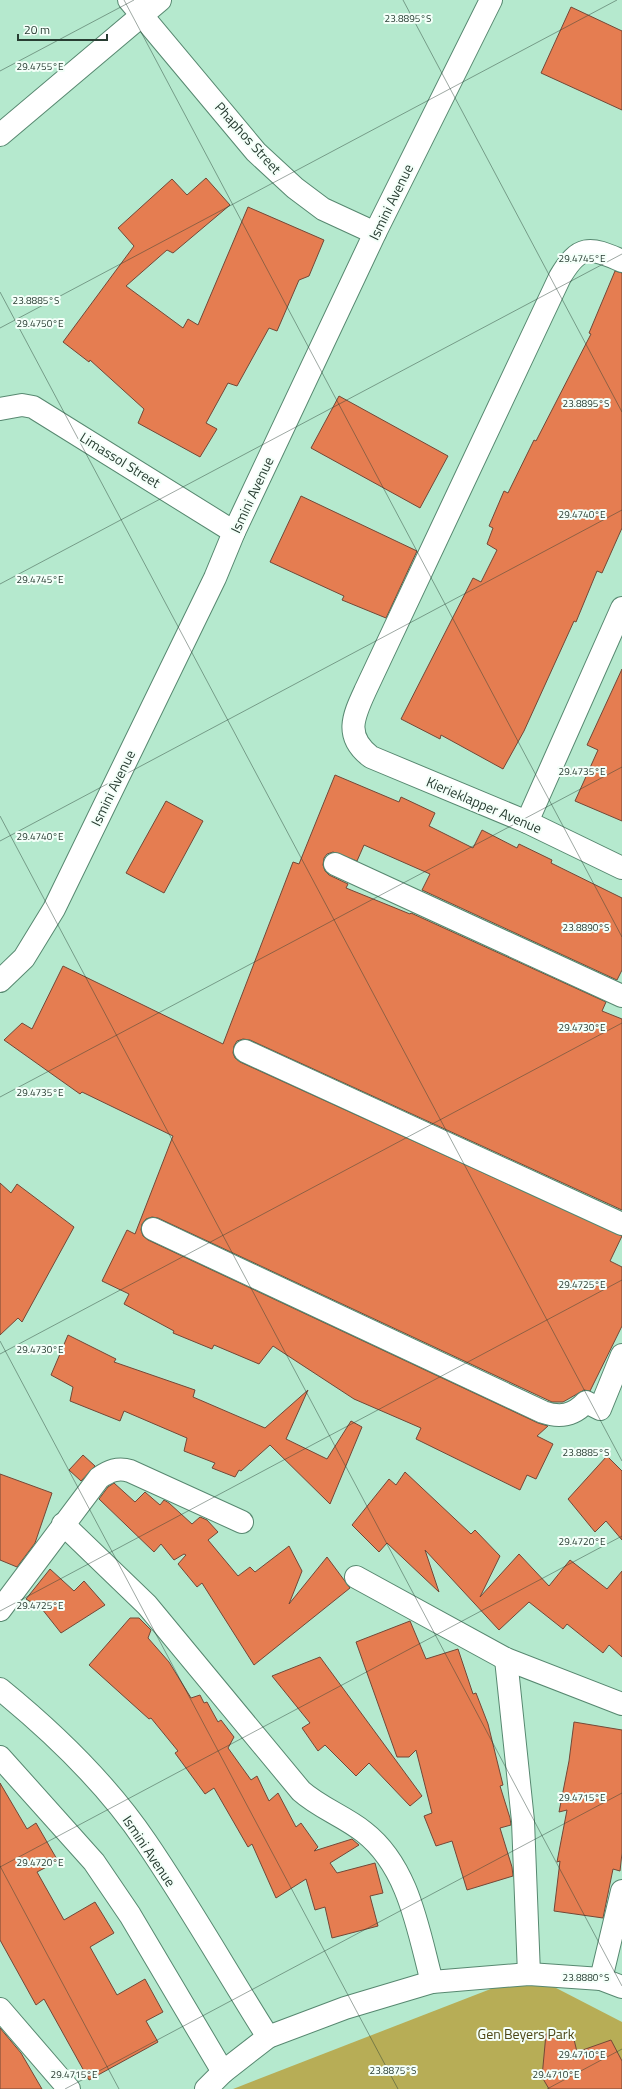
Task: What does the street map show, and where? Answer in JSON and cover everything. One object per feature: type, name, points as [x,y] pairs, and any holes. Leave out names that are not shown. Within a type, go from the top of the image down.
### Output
[{"type":"street","points":[[0,135],[136,8],[160,0]]},
{"type":"street","name":"Ismini Avenue","points":[[0,981],[24,958],[54,909],[215,578],[234,532],[375,233],[491,0]]},
{"type":"street","name":"Phaphos Street","points":[[136,8],[256,152],[295,188],[323,209],[375,233]]},
{"type":"street","name":"Kierieklapper Avenue","points":[[622,261],[599,253],[586,251],[577,254],[560,277],[366,689],[355,713],[352,725],[354,735],[360,747],[371,757],[527,822],[622,868]]},
{"type":"street","name":"Limassol Street","points":[[0,409],[22,405],[34,407],[234,532]]},
{"type":"street","points":[[527,822],[622,608]]},
{"type":"street","points":[[335,864],[622,996]]},
{"type":"street","points":[[245,1051],[622,1224]]},
{"type":"street","points":[[153,1229],[554,1416],[566,1415],[575,1412],[586,1402],[600,1409],[622,1355]]},
{"type":"street","points":[[0,1610],[99,1478],[118,1469],[130,1471],[242,1522]]},
{"type":"street","points":[[63,1524],[147,1604],[301,1791],[320,1805],[354,1825],[378,1844],[398,1873],[407,1892],[432,1982]]},
{"type":"street","points":[[356,1577],[506,1659],[622,1704]]},
{"type":"street","points":[[506,1659],[523,1821],[529,1974]]},
{"type":"street","name":"Ismini Avenue","points":[[0,1689],[67,1749],[103,1788],[145,1841],[268,2037]]},
{"type":"street","points":[[0,1756],[94,1862],[130,1915],[223,2072]]},
{"type":"street","points":[[601,1979],[622,1891]]},
{"type":"street","points":[[206,2089],[223,2072],[268,2037],[345,2008],[432,1982],[529,1974],[601,1979],[622,1987]]},
{"type":"street","points":[[0,2009],[69,2089]]},
{"type":"green space","name":"Gen Beyers Park","points":[[529,1974],[622,2022],[622,2089],[233,2089]]},
{"type":"building","points":[[571,7],[622,31],[622,110],[541,73]]},
{"type":"building","points":[[206,178],[230,205],[173,253],[167,250],[126,286],[183,328],[188,319],[198,325],[248,207],[324,240],[309,276],[299,280],[277,331],[269,328],[237,386],[228,383],[206,423],[217,429],[200,457],[138,423],[144,409],[90,360],[89,362],[63,342],[134,246],[118,228],[172,179],[187,195]]},
{"type":"building","points":[[615,271],[622,273],[622,528],[602,573],[597,571],[576,622],[574,621],[524,731],[503,769],[441,735],[440,739],[401,719],[473,578],[481,582],[497,550],[487,544],[493,528],[489,526],[504,491],[508,493],[534,440],[536,441],[591,334],[589,333]]},
{"type":"building","points":[[339,396],[448,456],[420,508],[311,448]]},
{"type":"building","points":[[301,496],[417,551],[386,618],[342,600],[344,596],[270,562]]},
{"type":"building","points":[[622,669],[622,821],[575,801],[598,750],[587,745]]},
{"type":"building","points":[[335,775],[399,802],[401,797],[435,813],[429,826],[473,848],[482,830],[517,848],[519,844],[552,860],[551,863],[622,898],[622,970],[617,980],[422,890],[430,874],[364,845],[357,861],[333,852],[327,854],[324,858],[323,865],[325,871],[329,875],[348,884],[346,888],[410,914],[411,913],[606,1002],[602,1011],[622,1019],[622,1210],[250,1040],[243,1039],[237,1041],[234,1046],[233,1053],[235,1058],[240,1062],[622,1236],[610,1261],[622,1267],[622,1326],[590,1391],[584,1390],[563,1402],[552,1402],[158,1218],[152,1217],[146,1219],[142,1224],[141,1230],[143,1236],[148,1240],[538,1423],[548,1426],[537,1436],[553,1444],[536,1479],[527,1475],[520,1490],[416,1439],[421,1428],[354,1399],[273,1346],[259,1364],[214,1345],[212,1349],[173,1333],[174,1331],[124,1304],[129,1294],[102,1281],[127,1230],[135,1234],[173,1136],[82,1092],[80,1094],[4,1040],[22,1023],[32,1029],[63,966],[223,1044],[293,862],[299,864]]},
{"type":"building","points":[[166,801],[203,821],[164,893],[126,873]]},
{"type":"building","points":[[0,1183],[11,1193],[17,1184],[74,1227],[22,1322],[18,1318],[0,1335]]},
{"type":"building","points":[[68,1335],[116,1359],[114,1362],[195,1390],[193,1397],[265,1428],[308,1390],[286,1439],[327,1459],[351,1421],[362,1427],[330,1504],[270,1445],[241,1471],[239,1470],[235,1477],[212,1468],[215,1463],[184,1451],[187,1438],[124,1411],[120,1421],[70,1401],[73,1387],[51,1375]]},
{"type":"building","points":[[83,1455],[95,1466],[81,1481],[69,1470]]},
{"type":"building","points":[[607,1456],[622,1471],[622,1540],[606,1521],[595,1532],[568,1499]]},
{"type":"building","points":[[405,1472],[471,1534],[475,1530],[500,1556],[480,1597],[519,1554],[549,1586],[570,1560],[607,1589],[622,1571],[622,1657],[609,1645],[603,1653],[567,1624],[563,1629],[529,1602],[499,1630],[425,1550],[439,1592],[387,1543],[379,1552],[352,1525],[389,1479],[396,1485]]},
{"type":"building","points":[[0,1474],[52,1493],[35,1543],[17,1567],[0,1560]]},
{"type":"building","points":[[114,1483],[135,1502],[145,1492],[160,1505],[164,1500],[169,1503],[192,1524],[200,1517],[207,1520],[218,1532],[208,1540],[238,1576],[250,1567],[255,1572],[289,1546],[302,1571],[289,1604],[327,1557],[350,1588],[254,1665],[202,1583],[197,1587],[178,1564],[186,1555],[184,1554],[174,1560],[161,1544],[154,1552],[99,1499],[108,1487]]},
{"type":"building","points":[[50,1569],[74,1591],[84,1581],[105,1605],[61,1633],[42,1609],[26,1599]]},
{"type":"building","points":[[130,1618],[139,1618],[151,1630],[148,1638],[169,1662],[191,1698],[200,1695],[204,1703],[207,1702],[218,1722],[221,1720],[234,1737],[228,1748],[251,1780],[257,1776],[269,1801],[278,1793],[296,1827],[301,1823],[318,1847],[314,1851],[352,1839],[359,1845],[330,1863],[337,1873],[375,1863],[383,1893],[370,1896],[378,1926],[332,1938],[325,1907],[315,1910],[306,1879],[276,1898],[252,1844],[248,1847],[214,1788],[205,1794],[175,1753],[178,1751],[151,1718],[149,1719],[89,1665]]},
{"type":"building","points":[[410,1621],[426,1659],[458,1649],[473,1694],[476,1693],[488,1724],[503,1785],[500,1786],[510,1818],[511,1825],[500,1828],[512,1867],[513,1876],[467,1890],[452,1841],[436,1846],[424,1816],[432,1813],[416,1750],[409,1757],[397,1757],[356,1642]]},
{"type":"building","points":[[320,1657],[422,1796],[410,1806],[369,1763],[356,1776],[325,1745],[318,1751],[302,1728],[310,1723],[272,1676]]},
{"type":"building","points":[[574,1722],[622,1730],[622,1853],[620,1871],[613,1869],[603,1918],[554,1911],[560,1861],[557,1862],[567,1810],[559,1812],[569,1761]]},
{"type":"building","points":[[0,1783],[27,1829],[36,1823],[58,1861],[37,1872],[64,1920],[95,1902],[114,1933],[90,1947],[117,1995],[145,1979],[163,2012],[146,2021],[158,2042],[89,2080],[44,1999],[36,2005],[0,1940]]},
{"type":"building","points":[[0,2028],[21,2053],[42,2089],[0,2089]]},
{"type":"building","points":[[572,2031],[577,2052],[611,2040],[622,2061],[622,2089],[549,2089],[542,2077],[546,2034]]}]
